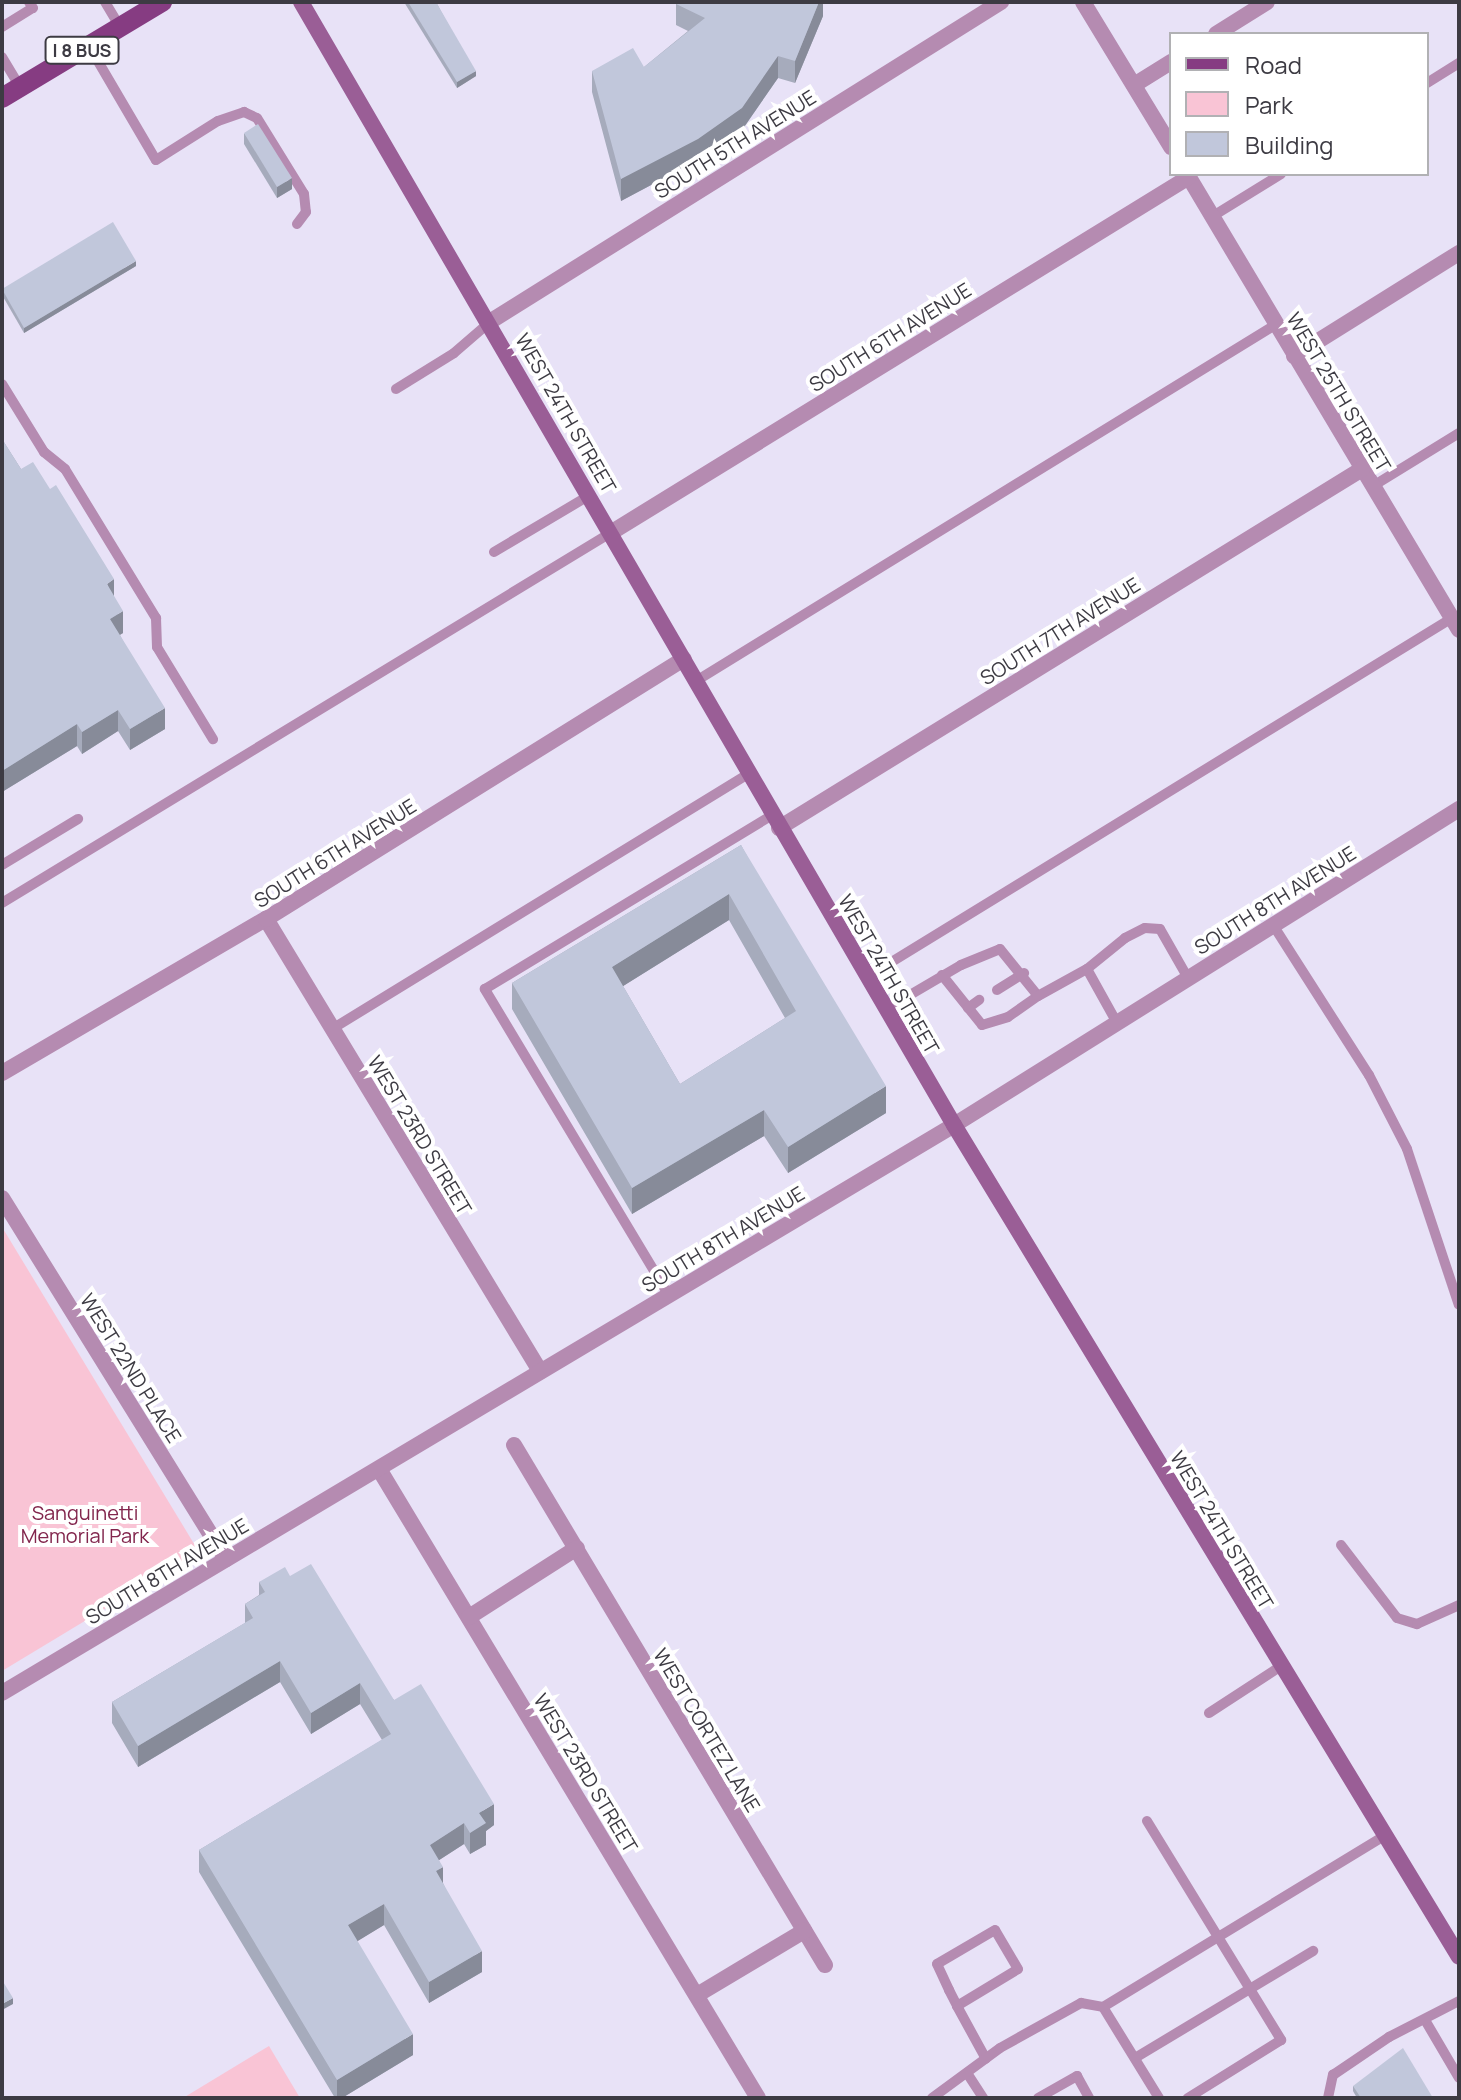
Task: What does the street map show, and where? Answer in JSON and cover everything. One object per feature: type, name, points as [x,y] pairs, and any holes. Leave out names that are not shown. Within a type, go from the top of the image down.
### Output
[{"type":"main road","name":"I 8 BUS","points":[[11,93],[162,2]]},
{"type":"main road","name":"WEST 24TH STREET","points":[[301,2],[491,321],[776,822],[954,1125],[1459,1957]]},
{"type":"street","name":"SOUTH 5TH AVENUE","points":[[491,321],[1001,2]]},
{"type":"street","points":[[1083,2],[1169,144]]},
{"type":"street","points":[[1219,32],[1267,2]]},
{"type":"street","points":[[1134,85],[1169,63]]},
{"type":"street","name":"SOUTH 6TH AVENUE","points":[[612,532],[1186,176]]},
{"type":"street","name":"WEST 25TH STREET","points":[[1189,176],[1362,469],[1457,620]]},
{"type":"street","points":[[1294,356],[1459,253]]},
{"type":"street","name":"SOUTH 7TH AVENUE","points":[[776,822],[1362,469]]},
{"type":"street","name":"SOUTH 6TH AVENUE","points":[[2,1073],[266,919],[684,659]]},
{"type":"street","name":"SOUTH 8TH AVENUE","points":[[2,1693],[954,1125],[1459,809]]},
{"type":"street","name":"WEST 23RD STREET","points":[[266,919],[540,1371]]},
{"type":"street","name":"WEST 22ND PLACE","points":[[2,1198],[226,1559]]},
{"type":"street","name":"WEST CORTEZ LANE","points":[[514,1445],[825,1965]]},
{"type":"street","name":"WEST 23RD STREET","points":[[379,1469],[758,2098]]},
{"type":"street","points":[[469,1617],[577,1548]]},
{"type":"street","points":[[697,1995],[804,1931]]},
{"type":"lane","points":[[2,27],[33,8],[29,2]]},
{"type":"lane","points":[[105,2],[120,27]]},
{"type":"lane","points":[[89,46],[156,160],[218,121],[244,112],[257,118],[304,194],[306,212],[297,224]]},
{"type":"lane","points":[[2,57],[11,93]]},
{"type":"lane","points":[[1429,82],[1459,63]]},
{"type":"lane","points":[[1213,216],[1278,176]]},
{"type":"lane","points":[[396,389],[454,353],[491,321]]},
{"type":"lane","points":[[696,681],[1275,325]]},
{"type":"lane","points":[[2,384],[44,452],[65,469],[156,618],[157,647],[213,739]]},
{"type":"lane","points":[[1373,486],[1459,433]]},
{"type":"lane","points":[[494,552],[590,495]]},
{"type":"lane","points":[[2,903],[612,532]]},
{"type":"lane","points":[[867,977],[1457,620]]},
{"type":"lane","points":[[332,1029],[749,773]]},
{"type":"lane","points":[[2,865],[78,819]]},
{"type":"lane","points":[[668,1294],[485,989],[776,822]]},
{"type":"lane","points":[[1273,925],[1369,1075],[1407,1149],[1459,1305]]},
{"type":"lane","points":[[942,975],[982,1025],[992,1025],[1087,969],[1125,938],[1145,928],[1160,929],[1188,978]]},
{"type":"lane","points":[[886,1009],[942,975],[1000,949],[1024,973],[1038,996]]},
{"type":"lane","points":[[1087,969],[1117,1023]]},
{"type":"lane","points":[[997,990],[1024,973]]},
{"type":"lane","points":[[968,1008],[979,1000]]},
{"type":"lane","points":[[1341,1545],[1397,1618],[1417,1624],[1459,1605]]},
{"type":"lane","points":[[1209,1713],[1281,1666]]},
{"type":"lane","points":[[1147,1821],[1281,2040],[1188,2098]]},
{"type":"lane","points":[[932,2098],[986,2059],[1081,2003],[1103,2007],[1384,1836]]},
{"type":"lane","points":[[957,2006],[1018,1969],[995,1930],[937,1964],[957,2006],[986,2059]]},
{"type":"lane","points":[[1135,2058],[1313,1951]]},
{"type":"lane","points":[[1328,2098],[1333,2075],[1459,2001]]},
{"type":"lane","points":[[1103,2007],[1159,2098]]},
{"type":"lane","points":[[1425,2020],[1459,2078]]},
{"type":"lane","points":[[967,2073],[983,2098]]},
{"type":"lane","points":[[1038,2098],[1077,2076],[1089,2098]]},
{"type":"green space","name":"Sanguinetti Memorial Park","points":[[2,1227],[199,1552],[2,1671]]},
{"type":"green space","points":[[269,2046],[300,2098],[183,2098]]},
{"type":"building","points":[[408,2],[436,2],[476,71],[457,82]]},
{"type":"building","points":[[677,2],[819,2],[795,61],[778,56],[742,108],[698,139],[621,179],[592,71],[633,48],[644,67],[705,18]]},
{"type":"building","points":[[258,124],[292,178],[277,187],[244,133]]},
{"type":"building","points":[[113,222],[136,261],[24,328],[2,289]]},
{"type":"building","points":[[2,439],[21,469],[33,462],[50,489],[56,485],[114,579],[107,584],[123,611],[110,619],[165,708],[130,729],[118,710],[82,732],[77,724],[2,771]]},
{"type":"building","points":[[741,845],[886,1086],[788,1147],[764,1110],[632,1188],[512,983]],"holes":[[[729,894],[796,1011],[680,1084],[612,967]]]},
{"type":"building","points":[[311,1564],[394,1700],[421,1684],[494,1804],[479,1813],[486,1823],[470,1833],[464,1823],[430,1845],[443,1867],[436,1871],[482,1951],[429,1982],[384,1904],[348,1925],[413,2034],[337,2080],[199,1850],[391,1734],[360,1683],[311,1713],[280,1661],[138,1746],[112,1702],[253,1618],[245,1604],[265,1592],[259,1582],[285,1567],[290,1576]]},
{"type":"building","points":[[2,1980],[13,1998],[2,2004]]},
{"type":"building","points":[[1403,2048],[1433,2098],[1361,2098],[1353,2086]]}]
